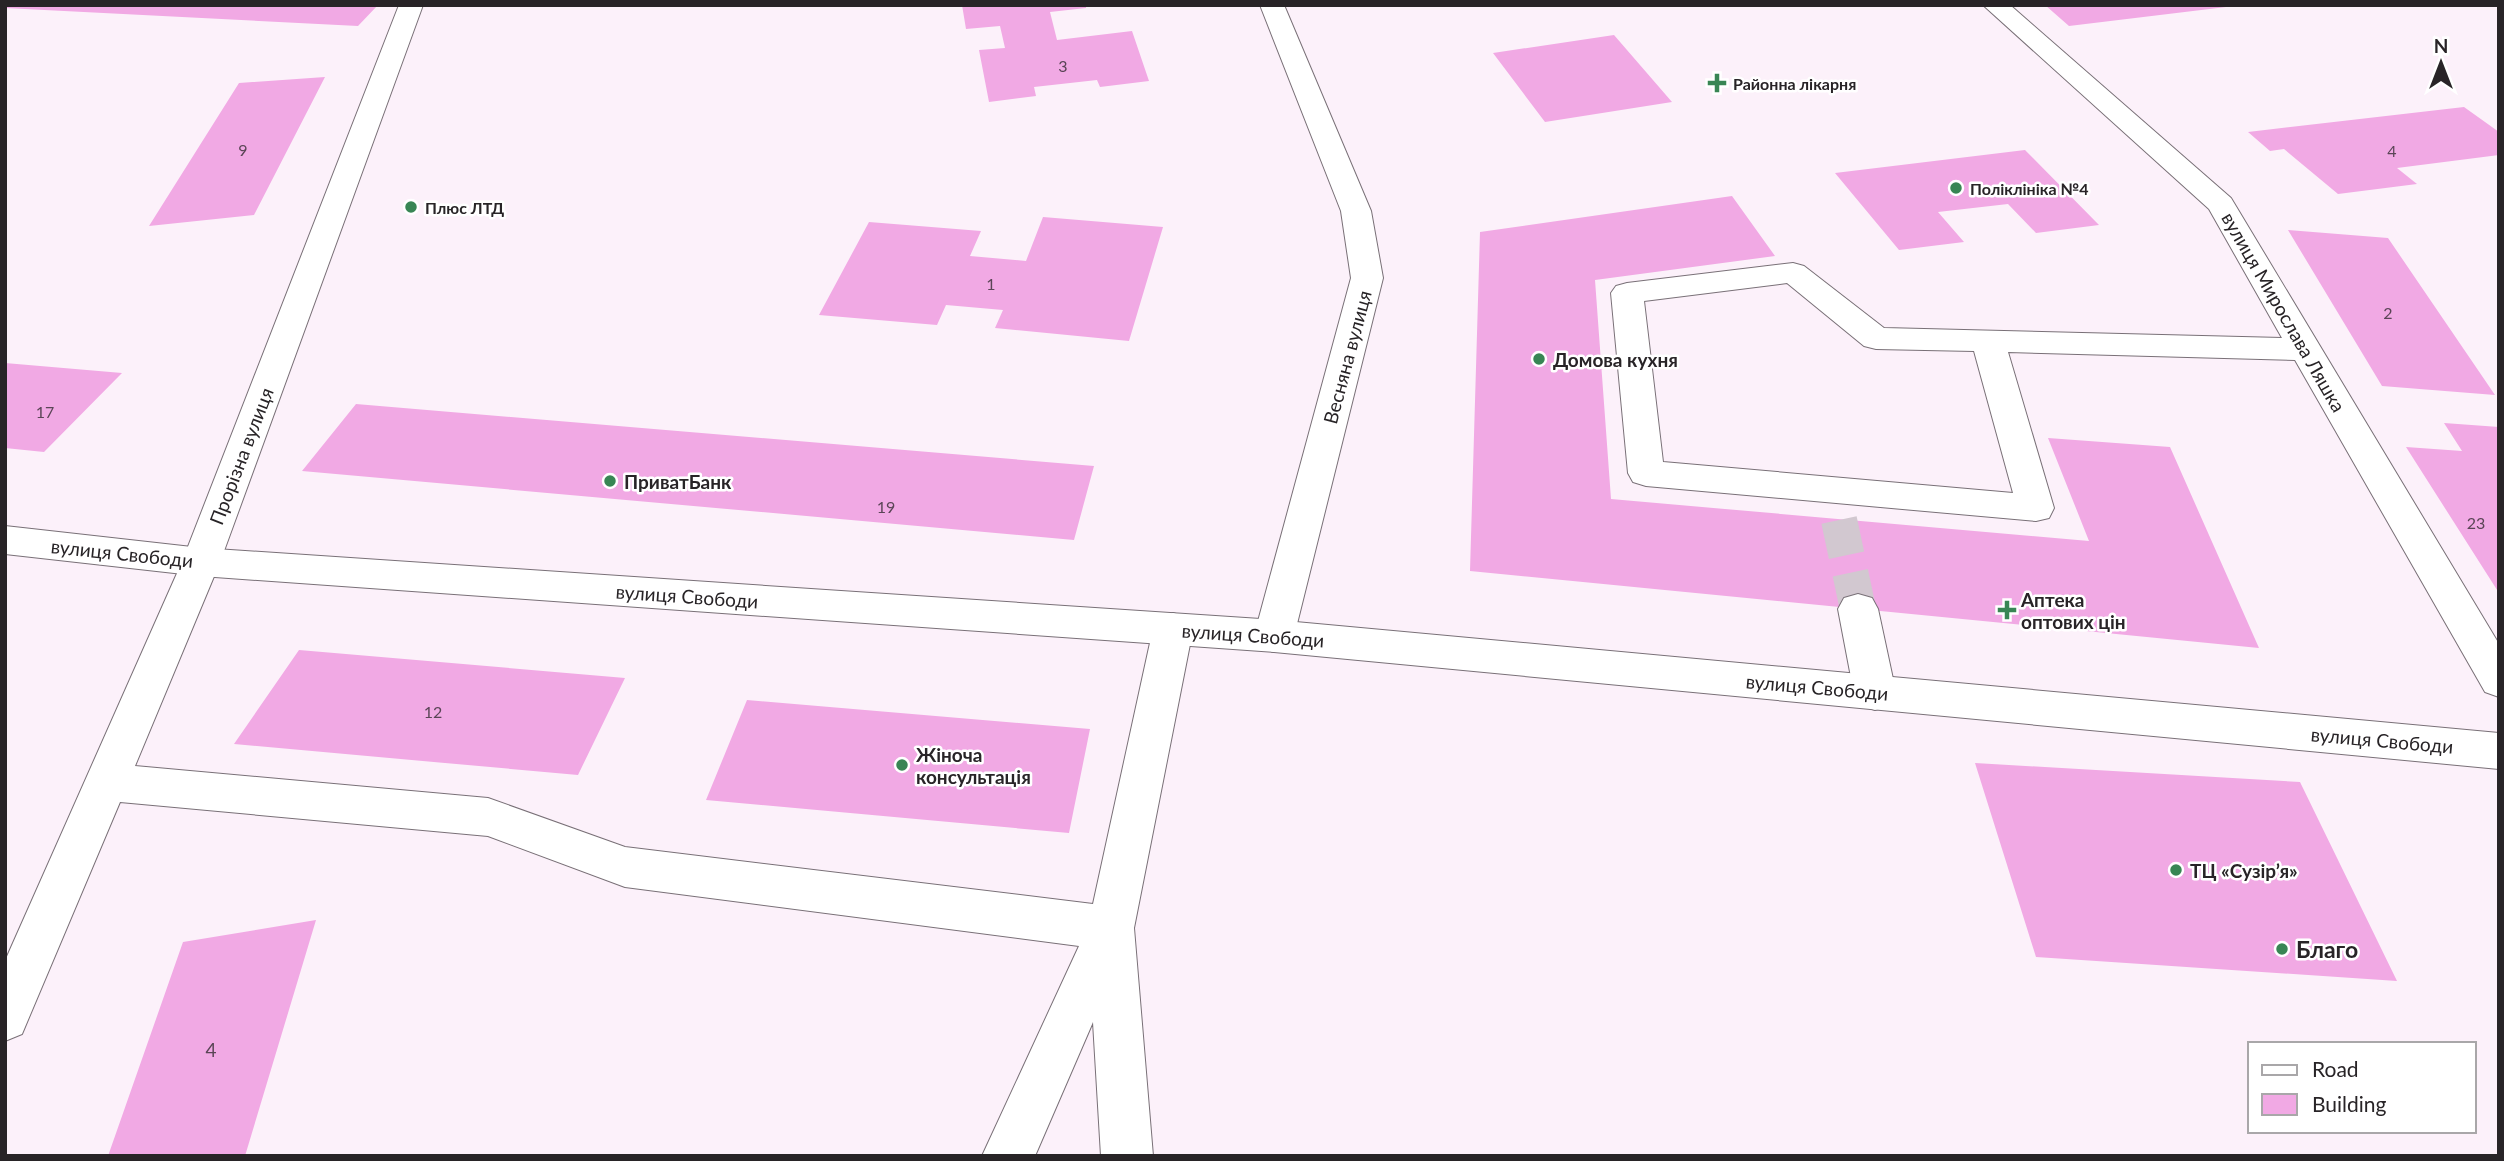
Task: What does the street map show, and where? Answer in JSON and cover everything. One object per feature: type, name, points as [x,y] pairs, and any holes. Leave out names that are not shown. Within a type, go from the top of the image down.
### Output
[{"type":"street","name":"Прорізна вулиця","points":[[5,1017],[201,562],[411,5]]},
{"type":"street","name":"Весняна вулиця","points":[[1272,5],[1356,211],[1367,278],[1274,636]]},
{"type":"street","name":"вулиця Мирослава Ляшка","points":[[1995,5],[2221,204],[2499,680]]},
{"type":"street","points":[[1988,341],[2036,508],[1836,505],[1646,473],[1627,293],[1793,273],[1877,338],[2306,349]]},
{"type":"street","name":"вулиця Свободи","points":[[5,540],[201,562],[1274,636],[2499,751]]},
{"type":"street","points":[[1857,609],[1875,692]]},
{"type":"street","points":[[1008,1156],[1111,928],[1173,629]]},
{"type":"street","points":[[106,782],[488,817],[625,867],[1111,928]]},
{"type":"street","points":[[1111,928],[1127,1156]]},
{"type":"building","points":[[5,5],[378,5],[358,26],[5,8]]},
{"type":"building","points":[[962,5],[1086,5],[1086,8],[1050,12],[1057,40],[1132,31],[1149,81],[1100,87],[1097,80],[1034,87],[1036,96],[989,102],[979,50],[1005,48],[1000,26],[966,29]]},
{"type":"building","points":[[2045,5],[2225,5],[2226,7],[2069,26]]},
{"type":"building","points":[[1614,35],[1672,102],[1545,122],[1493,53]]},
{"type":"building","points":[[325,77],[254,215],[149,226],[239,83]]},
{"type":"building","points":[[2464,107],[2499,132],[2499,155],[2397,168],[2417,184],[2338,194],[2284,149],[2270,151],[2248,132]]},
{"type":"building","name":"Поліклініка №4","points":[[2025,150],[2099,225],[2036,233],[2008,204],[1938,212],[1964,242],[1899,250],[1835,173]]},
{"type":"building","name":"Домова кухня","points":[[1732,196],[1775,256],[1595,280],[1611,499],[2089,541],[2048,438],[2170,447],[2259,648],[1470,571],[1480,232]]},
{"type":"building","points":[[1043,217],[1163,227],[1129,341],[995,328],[1003,310],[946,305],[937,325],[819,315],[869,222],[981,231],[970,256],[1026,261]]},
{"type":"building","points":[[2288,230],[2388,238],[2495,395],[2382,386]]},
{"type":"building","points":[[5,363],[122,373],[44,452],[5,448]]},
{"type":"building","points":[[356,404],[1094,466],[1074,540],[302,471]]},
{"type":"building","points":[[2444,423],[2499,427],[2499,593],[2406,447],[2462,451]]},
{"type":"building","points":[[299,650],[625,678],[578,775],[234,744]]},
{"type":"building","name":"Жіноча консультація","points":[[747,700],[1090,729],[1069,833],[706,800]]},
{"type":"building","name":"ТЦ «Сузір’я»","points":[[1975,763],[2300,782],[2397,981],[2036,957]]},
{"type":"building","points":[[316,920],[245,1156],[108,1156],[183,942]]},
{"type":"tunnel","points":[[1839,520],[1858,609]]},
{"type":"place","name":"Районна лікарня","points":[[1717,83]]},
{"type":"place","name":"Поліклініка №4","points":[[1956,188]]},
{"type":"place","name":"Плюс ЛТД","points":[[411,207]]},
{"type":"place","name":"Домова кухня","points":[[1539,359]]},
{"type":"place","name":"ПриватБанк","points":[[610,481]]},
{"type":"place","name":"Аптека оптових цін","points":[[2007,610]]},
{"type":"place","name":"Жіноча консультація","points":[[902,765]]},
{"type":"place","name":"ТЦ «Сузір’я»","points":[[2176,870]]},
{"type":"place","name":"Благо","points":[[2282,949]]}]
